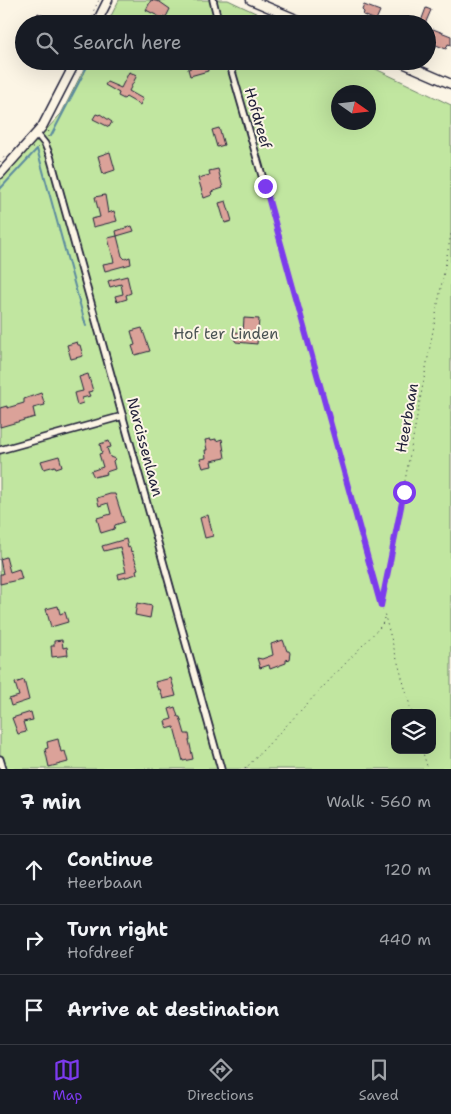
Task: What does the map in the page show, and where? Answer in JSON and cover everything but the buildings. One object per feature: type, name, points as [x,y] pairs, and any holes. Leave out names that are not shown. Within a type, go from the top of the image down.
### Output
[{"type":"street","points":[[100,15],[108,0]]},
{"type":"street","points":[[213,0],[217,15]]},
{"type":"street","points":[[252,0],[287,15]]},
{"type":"street","points":[[0,174],[37,134],[71,70]]},
{"type":"street","name":"Hofdreef","points":[[232,70],[265,186]]},
{"type":"street","points":[[419,70],[451,84]]},
{"type":"street","name":"Narcissenlaan","points":[[37,134],[45,144],[50,156],[221,769]]},
{"type":"street","points":[[0,450],[123,416]]},
{"type":"street","points":[[0,759],[2,769]]},
{"type":"path","points":[[92,15],[99,0]]},
{"type":"path","points":[[0,162],[11,150]]},
{"type":"path","points":[[265,186],[411,709]]},
{"type":"path","name":"Heerbaan","points":[[381,606],[451,234]]},
{"type":"path","points":[[244,769],[382,625],[384,615]]},
{"type":"path","points":[[423,754],[428,769]]},
{"type":"green space","points":[[119,0],[228,0],[260,15],[112,15]]},
{"type":"green space","name":"Hof ter Linden","points":[[83,70],[378,70],[451,105],[451,769],[0,769],[0,179],[61,114]]},
{"type":"waterway","points":[[51,136],[85,70]]},
{"type":"waterway","points":[[0,189],[37,149],[86,326]]},
{"type":"route","points":[[265,186],[381,606],[404,492]]}]
